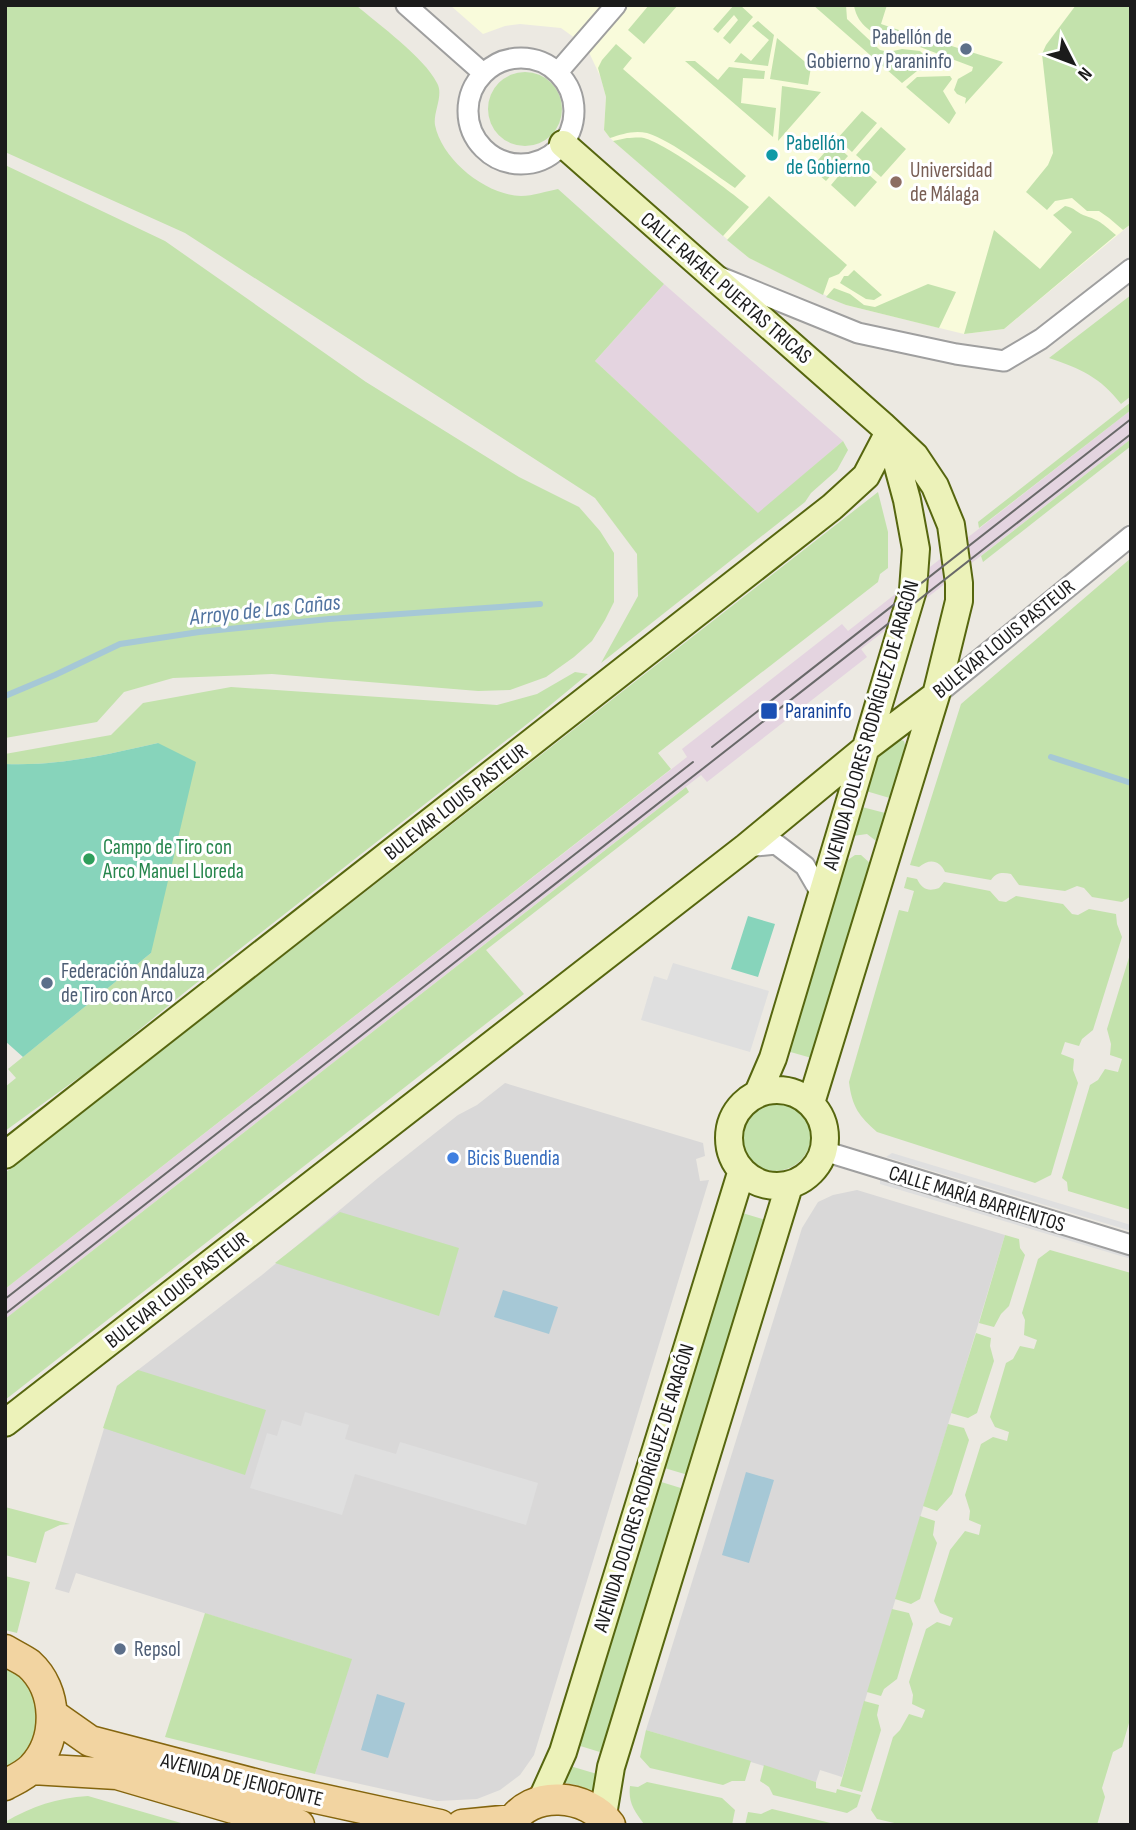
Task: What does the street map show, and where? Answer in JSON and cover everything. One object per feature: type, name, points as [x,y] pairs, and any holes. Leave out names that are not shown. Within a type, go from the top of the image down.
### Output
[{"type":"main road","name":"CALLE RAFAEL PUERTAS TRICAS","points":[[563,144],[896,440]]},
{"type":"main road","points":[[811,1103],[936,695],[959,601],[951,525],[935,486],[915,457],[896,440]]},
{"type":"main road","name":"AVENIDA DOLORES RODRÍGUEZ DE ARAGÓN","points":[[758,1093],[773,1058],[913,590],[916,549],[896,440]]},
{"type":"main road","name":"BULEVAR LOUIS PASTEUR","points":[[5,1155],[832,507],[866,476],[896,440]]},
{"type":"main road","name":"BULEVAR LOUIS PASTEUR","points":[[5,1423],[746,847],[866,748],[936,695]]},
{"type":"main road","points":[[776,1089],[797,1094],[811,1103],[822,1119],[826,1137],[824,1152],[813,1171],[804,1179],[781,1187],[760,1184],[741,1173],[733,1159],[729,1142],[731,1122],[741,1106],[758,1093],[776,1089]]},
{"type":"main road","name":"AVENIDA DOLORES RODRÍGUEZ DE ARAGÓN","points":[[541,1801],[563,1752],[741,1173]]},
{"type":"main road","points":[[607,1820],[611,1768],[789,1186]]},
{"type":"main road","points":[[5,1650],[29,1665],[46,1687],[53,1715],[48,1744],[32,1769],[5,1785]]},
{"type":"main road","name":"AVENIDA DE JENOFONTE","points":[[53,1715],[90,1741],[266,1787],[440,1825]]},
{"type":"main road","name":"AVENIDA DE JENOFONTE","points":[[32,1769],[117,1774],[283,1823]]},
{"type":"main road","points":[[462,1825],[511,1823],[519,1813],[541,1801],[562,1798],[584,1804],[607,1820]]},
{"type":"street","points":[[406,5],[483,73]]},
{"type":"street","points":[[558,72],[616,5]]},
{"type":"street","points":[[528,57],[545,62],[558,72],[570,88],[575,107],[573,127],[563,144],[550,156],[534,163],[517,164],[501,160],[486,151],[475,138],[469,122],[468,106],[472,89],[483,73],[495,64],[528,57]]},
{"type":"street","points":[[709,273],[858,332],[956,355],[1004,360],[1041,339],[1131,269]]},
{"type":"street","name":"BULEVAR LOUIS PASTEUR","points":[[936,695],[1131,536]]},
{"type":"street","points":[[746,847],[776,844],[804,866],[822,897]]},
{"type":"street","name":"CALLE MARÍA BARRIENTOS","points":[[824,1152],[1131,1245]]},
{"type":"shaded area","name":"Universidad de Málaga","points":[[450,5],[1131,5],[1131,224],[1004,329],[964,334],[846,305],[749,258],[610,138],[604,130],[606,97],[601,78],[586,46],[561,28],[520,24],[483,34]]},
{"type":"shaded area","points":[[664,284],[843,441],[758,514],[595,361]]},
{"type":"shaded area","points":[[1131,410],[1131,439],[861,649],[867,657],[707,782],[701,775],[5,1319],[5,1289],[687,757],[682,749],[842,624],[848,631]]},
{"type":"shaded area","points":[[673,963],[769,991],[750,1052],[641,1020],[654,976],[667,980]]},
{"type":"shaded area","points":[[505,1083],[703,1143],[705,1156],[696,1159],[700,1181],[709,1180],[534,1755],[520,1775],[500,1790],[477,1799],[437,1801],[315,1774],[351,1659],[76,1573],[69,1593],[55,1589],[117,1386],[262,1275],[458,1115],[477,1105]]},
{"type":"shaded area","points":[[892,1153],[1131,1225],[1131,1231],[886,1157]]},
{"type":"shaded area","points":[[880,1178],[1131,1253],[1131,1259],[880,1184]]},
{"type":"shaded area","points":[[857,1190],[1005,1235],[842,1777],[820,1770],[816,1782],[646,1730],[802,1228],[818,1202],[833,1195]]},
{"type":"shaded area","points":[[305,1412],[349,1425],[345,1439],[396,1454],[400,1442],[538,1483],[526,1525],[355,1474],[342,1515],[250,1488],[267,1433],[277,1436],[282,1420],[301,1426]]},
{"type":"green space","points":[[5,5],[356,5],[412,52],[431,73],[439,88],[435,125],[446,151],[456,163],[480,182],[508,194],[526,196],[558,189],[664,284],[595,361],[758,513],[843,441],[848,450],[837,470],[811,493],[805,502],[601,663],[638,596],[637,554],[595,498],[185,233],[5,152]]},
{"type":"green space","points":[[649,5],[678,5],[644,44],[628,30]]},
{"type":"green space","points":[[734,5],[740,5],[753,17],[730,44],[723,38],[738,20],[734,15],[718,33],[713,29]]},
{"type":"green space","points":[[813,5],[846,5],[847,19],[880,50],[920,51],[932,62],[945,62],[947,67],[943,70],[917,71],[902,83]]},
{"type":"green space","points":[[887,5],[881,24],[899,30],[897,37],[891,40],[867,28],[859,19],[854,6]]},
{"type":"green space","points":[[1076,5],[1131,5],[1131,224],[1123,230],[1099,211],[1087,211],[1072,198],[1055,201],[1047,210],[1026,192],[1048,165],[1053,153],[1042,54]]},
{"type":"green space","points":[[758,21],[774,35],[768,66],[734,62],[741,53],[751,61],[769,40],[752,26]]},
{"type":"green space","points":[[913,34],[1003,62],[965,104],[966,98],[954,90],[958,79],[972,71],[973,67],[912,44]]},
{"type":"green space","points":[[777,38],[811,67],[808,85],[770,79]]},
{"type":"green space","points":[[616,44],[632,58],[623,69],[746,176],[735,188],[680,150],[647,133],[637,132],[610,138],[604,130],[606,97],[598,68]]},
{"type":"green space","points":[[685,61],[695,61],[718,80],[729,67],[765,71],[764,79],[743,78],[741,103],[776,108],[773,137]]},
{"type":"green space","points":[[525,72],[546,78],[556,88],[562,109],[556,130],[546,140],[525,146],[504,140],[494,130],[488,109],[494,88],[504,78]]},
{"type":"green space","points":[[950,76],[952,79],[943,91],[956,113],[949,124],[906,87],[917,77]]},
{"type":"green space","points":[[782,86],[821,92],[778,141]]},
{"type":"green space","points":[[862,111],[877,123],[852,152],[837,139]]},
{"type":"green space","points":[[881,127],[906,149],[881,177],[856,155]]},
{"type":"green space","points":[[644,138],[667,149],[749,207],[723,236],[613,141]]},
{"type":"green space","points":[[833,143],[848,156],[826,181],[811,168]]},
{"type":"green space","points":[[852,160],[877,182],[855,207],[831,185]]},
{"type":"green space","points":[[5,165],[165,241],[366,382],[519,477],[579,507],[600,531],[614,553],[614,602],[592,641],[546,677],[510,690],[478,691],[272,674],[173,678],[124,692],[97,722],[5,738]]},
{"type":"green space","points":[[769,196],[847,265],[839,274],[829,278],[823,295],[749,258],[727,240]]},
{"type":"green space","points":[[1065,206],[1099,222],[1116,235],[1004,329],[964,334],[994,230],[1040,269],[1072,232],[1053,215]]},
{"type":"green space","points":[[854,270],[882,295],[874,300],[866,299],[840,283],[844,276]]},
{"type":"green space","points":[[928,284],[956,292],[939,328],[846,305],[826,297],[834,288],[850,294],[864,305],[875,307]]},
{"type":"green space","points":[[1131,295],[1131,396],[1121,404],[1089,375],[1049,358]]},
{"type":"green space","points":[[1131,402],[1131,410],[979,528],[978,522]]},
{"type":"green space","points":[[1131,439],[1131,446],[983,562],[981,556]]},
{"type":"green space","points":[[878,492],[888,532],[888,568],[880,574],[878,582],[658,753],[671,769],[5,1289],[5,1173]]},
{"type":"green space","points":[[1131,558],[1131,896],[1122,902],[1092,897],[1084,888],[1077,886],[1065,891],[1019,885],[1008,873],[997,874],[991,880],[945,872],[934,862],[927,862],[919,867],[910,865],[961,704]]},
{"type":"green space","points":[[575,672],[588,674],[99,1063],[5,1131],[5,1087],[16,1078],[8,1069],[151,953],[158,743],[82,759],[45,763],[5,764],[5,754],[111,735],[143,703],[231,687],[497,705],[537,694]]},
{"type":"green space","points":[[898,739],[904,741],[907,752],[893,799],[866,791],[878,755]]},
{"type":"green space","name":"Campo de Tiro con Arco Manuel Lloreda","points":[[158,743],[196,762],[151,953],[23,1057],[5,1041],[5,764],[64,761]]},
{"type":"green space","points":[[686,787],[689,792],[486,950],[524,994],[5,1400],[5,1319]]},
{"type":"green space","points":[[862,807],[889,814],[880,844],[867,834],[853,836]]},
{"type":"green space","points":[[855,855],[861,855],[871,864],[815,1059],[787,1051],[845,862]]},
{"type":"green space","points":[[907,877],[917,879],[929,890],[939,888],[944,882],[990,891],[999,901],[1006,902],[1016,896],[1063,904],[1072,914],[1078,915],[1089,909],[1116,914],[1122,937],[1093,1030],[1082,1039],[1079,1046],[1065,1042],[1061,1054],[1074,1059],[1073,1070],[1078,1083],[1051,1175],[1035,1183],[877,1132],[854,1105],[849,1082],[899,910],[908,912],[914,891],[904,888]]},
{"type":"green space","points":[[748,916],[775,924],[758,977],[731,969]]},
{"type":"green space","points":[[1131,951],[1131,1210],[1068,1191],[1067,1182],[1062,1178],[1090,1085],[1098,1080],[1105,1069],[1118,1072],[1122,1059],[1110,1055],[1111,1044],[1107,1029]]},
{"type":"green space","points":[[775,1099],[795,1105],[805,1115],[811,1135],[805,1155],[795,1165],[775,1171],[755,1165],[745,1155],[739,1135],[745,1115],[755,1105]]},
{"type":"green space","points":[[340,1212],[459,1248],[439,1316],[275,1263]]},
{"type":"green space","points":[[739,1212],[766,1220],[688,1475],[661,1467]]},
{"type":"green space","points":[[1005,1235],[1019,1239],[1020,1248],[1025,1255],[1009,1306],[994,1327],[979,1323]]},
{"type":"green space","points":[[1050,1250],[1131,1273],[1131,1716],[1122,1747],[1113,1752],[1102,1788],[1105,1797],[1097,1825],[903,1825],[877,1819],[871,1810],[893,1737],[909,1714],[922,1718],[925,1710],[912,1704],[913,1695],[909,1682],[926,1629],[937,1622],[950,1626],[953,1618],[940,1613],[934,1601],[950,1550],[965,1531],[979,1535],[981,1525],[969,1520],[970,1511],[965,1495],[981,1444],[993,1437],[1007,1441],[1009,1432],[995,1427],[990,1417],[1006,1363],[1013,1359],[1020,1346],[1034,1349],[1037,1340],[1024,1335],[1025,1320],[1022,1313],[1038,1259]]},
{"type":"green space","points":[[976,1333],[991,1338],[994,1361],[977,1413],[968,1418],[951,1413]]},
{"type":"green space","points":[[138,1370],[266,1410],[245,1475],[103,1428],[117,1386]]},
{"type":"green space","points":[[948,1424],[964,1428],[969,1440],[952,1494],[937,1511],[923,1506]]},
{"type":"green space","points":[[658,1481],[684,1489],[603,1753],[577,1745]]},
{"type":"green space","points":[[5,1507],[70,1524],[45,1532],[36,1563],[5,1555]]},
{"type":"green space","points":[[920,1516],[935,1521],[933,1535],[937,1543],[920,1599],[911,1604],[895,1599]]},
{"type":"green space","points":[[5,1576],[30,1582],[17,1633],[5,1630]]},
{"type":"green space","points":[[892,1609],[909,1613],[913,1624],[897,1679],[884,1689],[881,1696],[867,1692]]},
{"type":"green space","points":[[205,1613],[352,1659],[315,1774],[165,1737]]},
{"type":"green space","points":[[5,1664],[31,1684],[41,1710],[33,1749],[5,1773]]},
{"type":"green space","points":[[864,1701],[879,1705],[877,1715],[881,1730],[862,1792],[840,1786]]},
{"type":"green space","points":[[646,1730],[751,1761],[745,1781],[732,1781],[723,1785],[650,1768],[640,1757]]},
{"type":"green space","points":[[764,1765],[816,1782],[816,1788],[836,1793],[837,1789],[861,1795],[857,1807],[847,1813],[773,1795],[769,1787],[760,1781]]},
{"type":"green space","points":[[570,1766],[597,1774],[594,1792],[559,1782]]},
{"type":"green space","points":[[647,1782],[722,1798],[735,1810],[732,1825],[644,1824],[632,1806],[630,1786],[638,1787]]},
{"type":"green space","points":[[88,1796],[188,1825],[5,1825],[5,1822],[15,1816],[35,1807]]},
{"type":"green space","points":[[772,1809],[839,1825],[745,1825],[748,1812],[761,1814]]},
{"type":"water","points":[[503,1290],[558,1307],[549,1334],[494,1317]]},
{"type":"water","points":[[746,1472],[774,1480],[749,1563],[722,1555]]},
{"type":"water","points":[[377,1694],[405,1703],[388,1758],[361,1750]]},
{"type":"waterway","name":"Arroyo de Las Cañas","points":[[5,696],[120,644],[199,632],[329,619],[540,604]]},
{"type":"waterway","name":"Arroyo de Las Cañas","points":[[1051,757],[1131,783]]},
{"type":"tram line","points":[[712,747],[1131,419]]},
{"type":"tram line","points":[[5,1314],[1131,434]]},
{"type":"tram line","points":[[5,1299],[693,762]]},
{"type":"place","name":"Pabellón de Gobierno y Paraninfo","points":[[966,49]]},
{"type":"place","name":"Pabellón de Gobierno","points":[[772,155]]},
{"type":"place","name":"Universidad de Málaga","points":[[896,182]]},
{"type":"place","name":"Paraninfo","points":[[769,711]]},
{"type":"place","name":"Campo de Tiro con Arco Manuel Lloreda","points":[[89,859]]},
{"type":"place","name":"Federación Andaluza de Tiro con Arco","points":[[47,983]]},
{"type":"place","name":"Bicis Buendia","points":[[453,1158]]},
{"type":"place","name":"Repsol","points":[[120,1649]]}]
